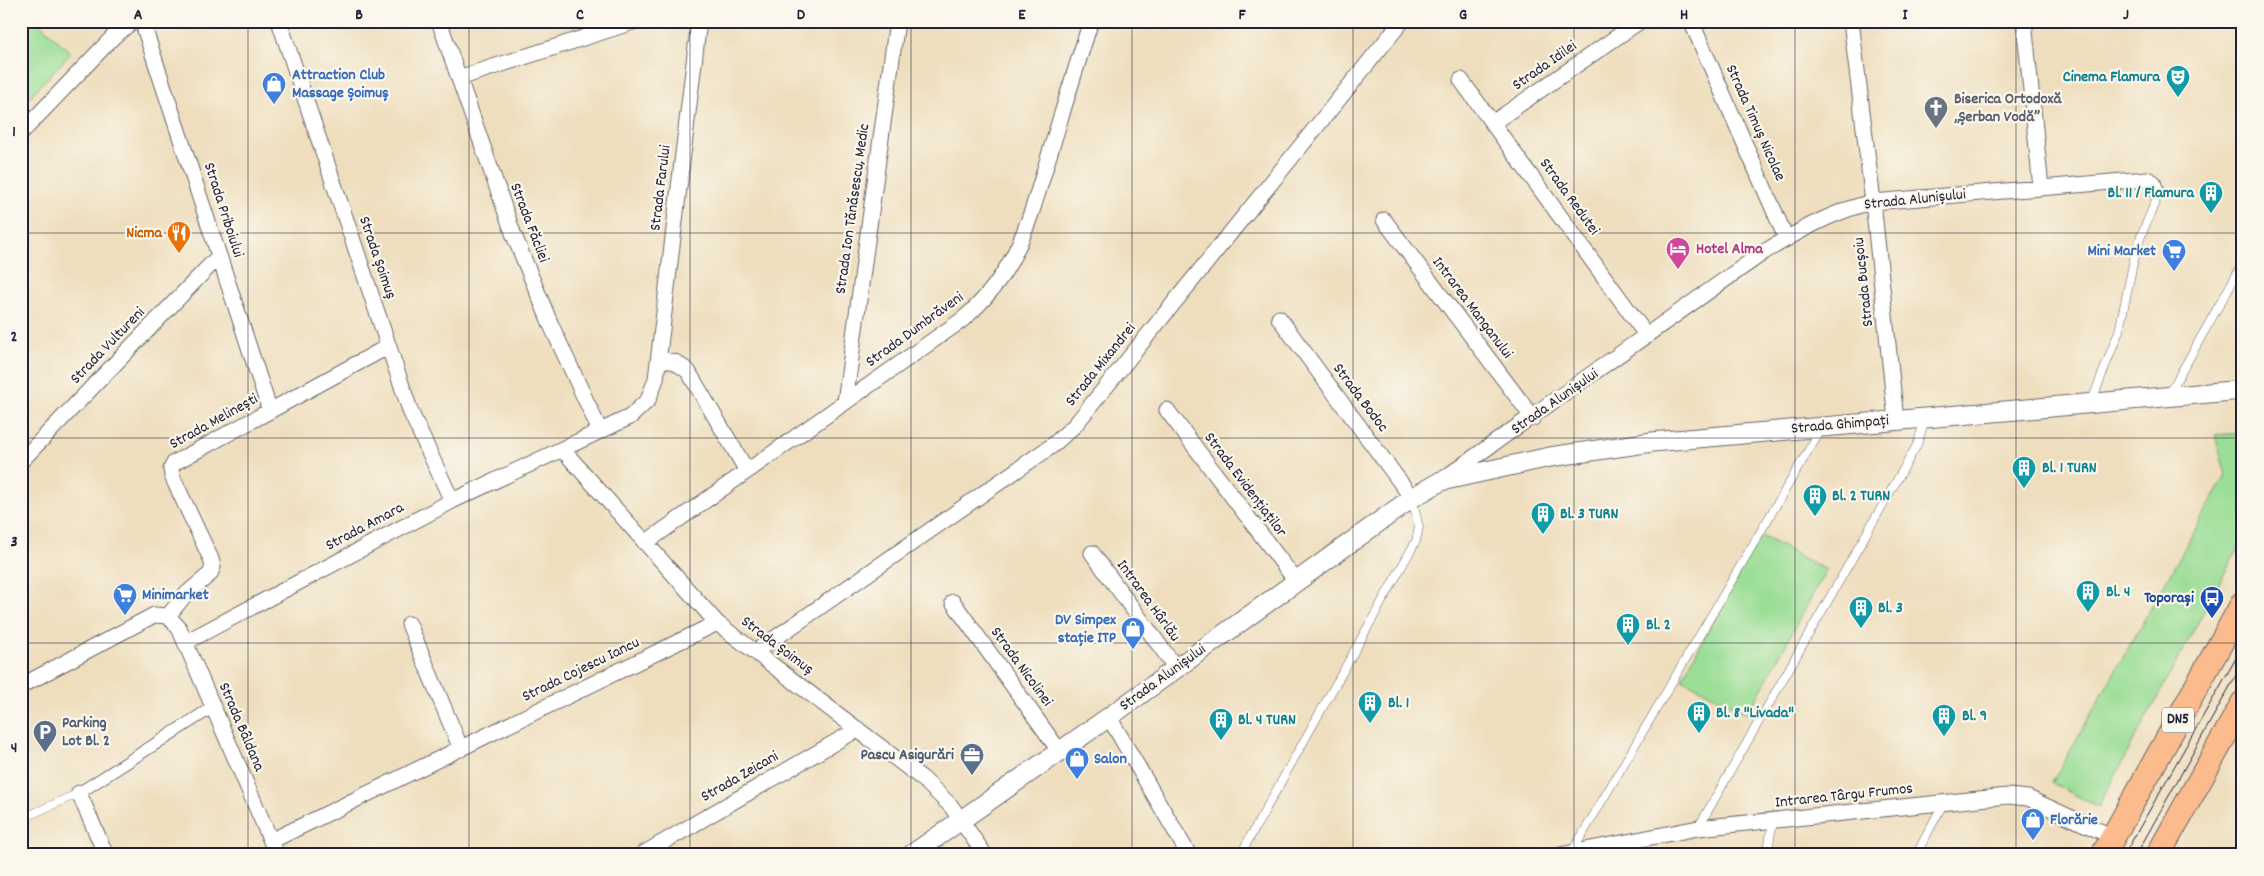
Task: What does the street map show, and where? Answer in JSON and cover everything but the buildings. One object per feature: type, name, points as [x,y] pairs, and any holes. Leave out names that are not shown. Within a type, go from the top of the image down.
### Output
[{"type":"main road","name":"DN5","points":[[2108,846],[2243,603]]},
{"type":"main road","points":[[2158,855],[2243,703]]},
{"type":"street","points":[[21,133],[114,36],[133,21]]},
{"type":"street","name":"Strada Priboiului","points":[[142,21],[270,411]]},
{"type":"street","name":"Strada Șoimuș","points":[[279,21],[415,422],[452,501]]},
{"type":"street","name":"Strada Făcliei","points":[[439,21],[513,233],[551,325],[600,431]]},
{"type":"street","points":[[459,78],[636,21]]},
{"type":"street","name":"Strada Farului","points":[[562,449],[630,417],[648,400],[656,379],[699,21]]},
{"type":"street","name":"Strada Ion Tănăsescu, Medic","points":[[844,402],[897,21]]},
{"type":"street","name":"Strada Dumbrăveni","points":[[645,543],[962,320],[986,298],[1006,272],[1029,218],[1090,21]]},
{"type":"street","name":"Strada Mixandrei","points":[[755,652],[1053,445],[1075,425],[1402,21]]},
{"type":"street","name":"Strada Idilei","points":[[1494,122],[1640,21]]},
{"type":"street","name":"Strada Timuș Nicolae","points":[[1691,21],[1786,238]]},
{"type":"street","name":"Strada Bucșoiu","points":[[1851,21],[1873,202],[1896,420]]},
{"type":"street","points":[[2024,21],[2041,188]]},
{"type":"street","name":"Strada Redutei","points":[[1461,80],[1494,122],[1647,336]]},
{"type":"street","name":"Strada Alunișului","points":[[911,855],[1060,752],[1412,498],[1441,481],[1532,418],[1786,238],[1842,211],[1873,202],[2147,179],[2153,182],[2156,191]]},
{"type":"street","name":"Intrarea Manganului","points":[[1384,220],[1532,418]]},
{"type":"street","name":"Strada Vultureni","points":[[21,460],[219,256]]},
{"type":"street","name":"Strada Bodoc","points":[[1279,318],[1412,498]]},
{"type":"street","name":"Strada Melinești","points":[[168,616],[185,596],[210,574],[213,568],[212,559],[172,476],[171,469],[174,463],[389,346]]},
{"type":"street","points":[[659,359],[675,362],[688,371],[747,471]]},
{"type":"street","name":"Strada Ghimpați","points":[[1441,481],[1550,457],[1624,446],[1925,417],[2243,390]]},
{"type":"street","name":"Strada Evidențiaților","points":[[1167,410],[1296,581]]},
{"type":"street","name":"Strada Șoimuș","points":[[562,449],[717,623],[923,779],[962,820],[985,855]]},
{"type":"street","name":"Strada Amara","points":[[186,642],[452,501],[562,449]]},
{"type":"street","name":"Intrarea Hârlău","points":[[1092,553],[1176,668]]},
{"type":"street","name":"Strada Nicolinei","points":[[953,602],[1060,752]]},
{"type":"street","points":[[21,686],[154,615],[168,616]]},
{"type":"street","name":"Strada Bâldana","points":[[168,616],[180,628],[274,848]]},
{"type":"street","name":"Strada Cojescu Iancu","points":[[274,848],[460,749],[717,623]]},
{"type":"street","points":[[409,624],[460,749]]},
{"type":"street","points":[[106,855],[79,793],[214,707]]},
{"type":"street","points":[[1109,717],[1189,855]]},
{"type":"street","name":"Strada Zeicani","points":[[640,855],[858,728]]},
{"type":"street","name":"Intrarea Târgu Frumos","points":[[1568,854],[1698,828],[2017,796],[2028,798],[2059,812],[2108,846]]},
{"type":"lane","name":"Strada Alunișului","points":[[2091,403],[2119,331],[2134,259],[2156,200],[2156,191]]},
{"type":"lane","points":[[2168,397],[2243,263]]},
{"type":"lane","points":[[1698,828],[1917,445],[1925,417]]},
{"type":"lane","points":[[1568,854],[1822,427]]},
{"type":"lane","points":[[1240,855],[1416,541],[1419,527],[1412,498]]},
{"type":"lane","points":[[21,819],[79,793]]},
{"type":"lane","points":[[1916,855],[1943,804]]},
{"type":"lane","points":[[1767,855],[1773,821]]},
{"type":"lane","points":[[2235,855],[2243,840]]},
{"type":"shaded area","points":[[1863,21],[1995,21],[1995,22],[1865,37]]},
{"type":"green space","points":[[21,21],[37,21],[71,53],[21,106]]},
{"type":"green space","points":[[2243,433],[2243,539],[2098,807],[2052,783],[2226,475],[2215,435]]},
{"type":"green space","points":[[1760,535],[1826,570],[1748,714],[1682,679]]},
{"type":"tram line","points":[[2124,855],[2243,646]]},
{"type":"tram line","points":[[2136,855],[2243,663]]},
{"type":"place","name":"Cinema Flamura","points":[[2178,98]]},
{"type":"place","name":"Attraction Club Massage Șoimuș","points":[[274,105]]},
{"type":"place","name":"Biserica Ortodoxă „Șerban Vodă”","points":[[1936,129]]},
{"type":"place","name":"Bl. 11 / Flamura","points":[[2211,214]]},
{"type":"place","name":"Nicma","points":[[179,254]]},
{"type":"place","name":"Hotel Alma","points":[[1678,270]]},
{"type":"place","name":"Mini Market","points":[[2174,272]]},
{"type":"place","name":"Bl. 1 TURN","points":[[2024,489]]},
{"type":"place","name":"Bl. 2 TURN","points":[[1815,517]]},
{"type":"place","name":"Bl. 3 TURN","points":[[1543,535]]},
{"type":"place","name":"Bl. 4","points":[[2088,613]]},
{"type":"place","name":"Minimarket","points":[[125,616]]},
{"type":"place","name":"Toporași","points":[[2212,619]]},
{"type":"place","name":"Bl. 3","points":[[1861,629]]},
{"type":"place","name":"Bl. 2","points":[[1628,646]]},
{"type":"place","name":"DV Simpex stație ITP","points":[[1133,650]]},
{"type":"place","name":"Bl. 1","points":[[1370,724]]},
{"type":"place","name":"Bl. 8 \"Livada\"","points":[[1699,734]]},
{"type":"place","name":"Bl. 9","points":[[1944,737]]},
{"type":"place","name":"Bl. 4 TURN","points":[[1221,741]]},
{"type":"place","name":"Parking Lot Bl. 2","points":[[45,753]]},
{"type":"place","name":"Pascu Asigurări","points":[[972,776]]},
{"type":"place","name":"Salon","points":[[1077,780]]},
{"type":"place","name":"Florărie","points":[[2033,841]]}]
